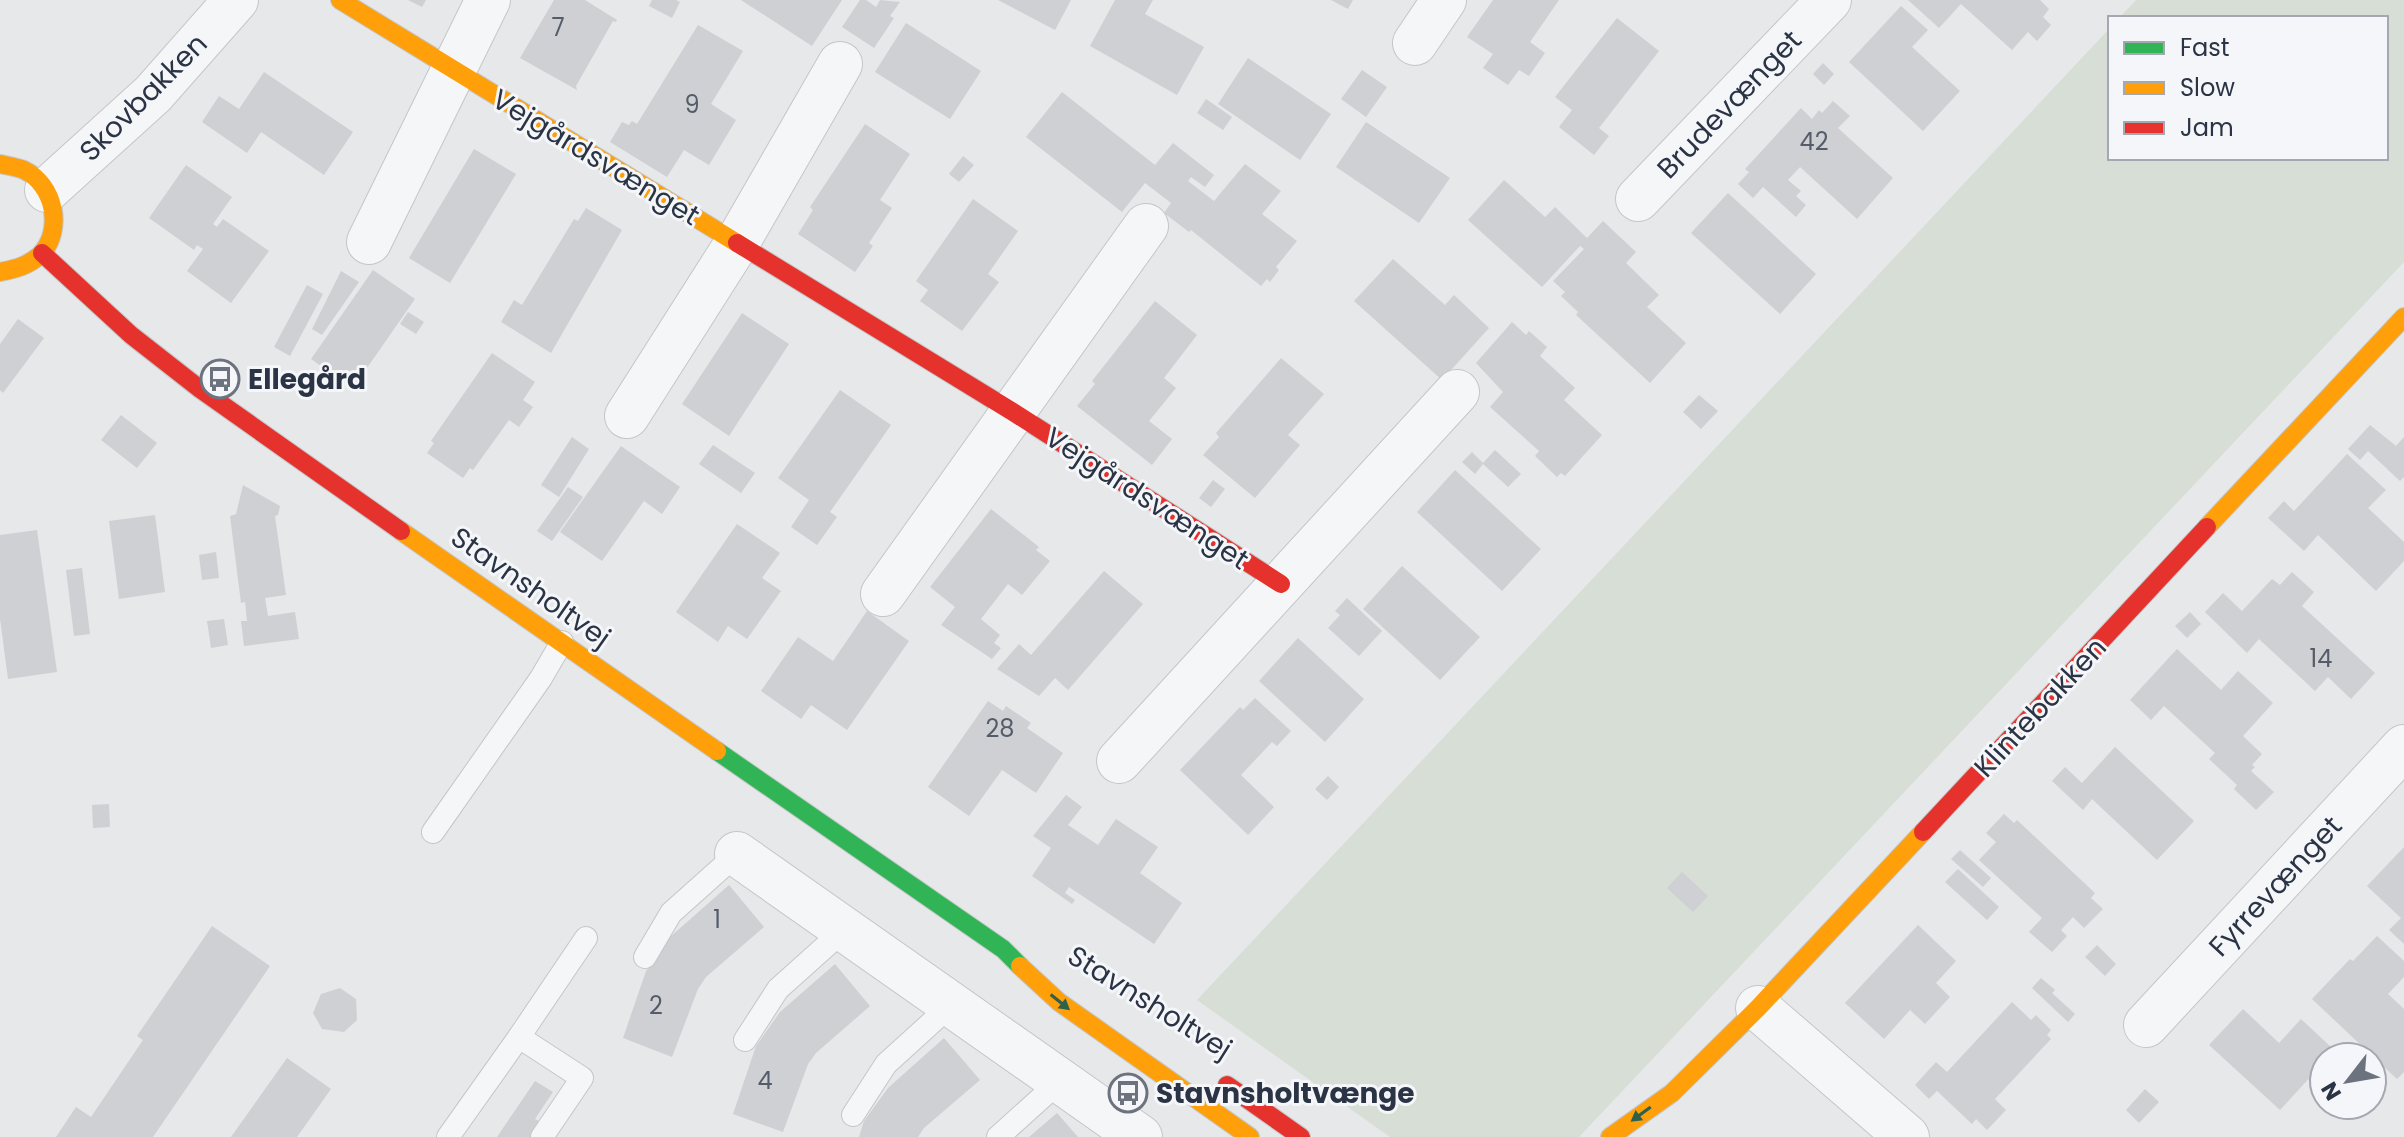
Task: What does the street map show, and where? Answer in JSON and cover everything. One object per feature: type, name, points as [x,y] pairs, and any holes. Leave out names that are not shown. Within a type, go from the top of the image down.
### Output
[{"type":"street","name":"Skovbakken","points":[[47,190],[153,94],[236,0]]},
{"type":"street","name":"Vejgårdsvænget","points":[[340,0],[1013,412],[1281,584]]},
{"type":"street","points":[[369,242],[488,0]]},
{"type":"street","points":[[1415,43],[1444,0]]},
{"type":"street","name":"Brudevænget","points":[[1638,199],[1817,3]]},
{"type":"street","points":[[627,416],[737,243],[840,64]]},
{"type":"street","points":[[0,164],[21,167],[40,180],[53,204],[55,226],[42,253],[28,265],[11,272],[0,272]]},
{"type":"street","name":"Vejgårdsvænget","points":[[883,594],[1146,226]]},
{"type":"street","name":"Stavnsholtvej","points":[[42,253],[131,335],[200,389],[1003,949],[1059,1002],[1239,1125],[1301,1137]]},
{"type":"street","name":"Klintebakken","points":[[1610,1137],[1672,1093],[1758,1008],[2404,317]]},
{"type":"street","name":"Vejgårdsvænget","points":[[1119,761],[1457,392]]},
{"type":"street","name":"Fyrrevænget","points":[[2146,1025],[2404,747]]},
{"type":"street","points":[[737,854],[1140,1137]]},
{"type":"street","name":"Stavnsholtvej","points":[[1003,949],[1060,976]]},
{"type":"street","points":[[1758,1008],[1907,1137]]},
{"type":"street","name":"Stavnsholtvej","points":[[1211,1074],[1239,1125]]},
{"type":"street","name":"Klintebakken","points":[[1647,1137],[1668,1113],[1672,1093]]},
{"type":"lane","points":[[433,832],[541,678],[562,642]]},
{"type":"lane","points":[[645,957],[671,913],[737,854]]},
{"type":"lane","points":[[745,1040],[778,989],[845,929]]},
{"type":"lane","points":[[448,1137],[586,938]]},
{"type":"lane","points":[[853,1115],[886,1064],[952,1004]]},
{"type":"lane","points":[[519,1037],[582,1078],[542,1137]]},
{"type":"lane","points":[[998,1137],[1060,1081]]},
{"type":"shaded area","points":[[2136,0],[2404,0],[2404,262],[1579,1137],[1390,1137],[1197,1000],[2108,30],[2108,160],[2388,160],[2388,16],[2121,16]]},
{"type":"building","points":[[408,0],[426,0],[422,7]]},
{"type":"building","points":[[554,0],[585,0],[617,20],[613,21],[576,86],[577,90],[520,58]]},
{"type":"building","points":[[652,0],[680,2],[672,18],[649,6]]},
{"type":"building","points":[[741,0],[842,0],[812,46]]},
{"type":"building","points":[[860,0],[866,0],[876,7],[880,0],[900,2],[890,16],[894,18],[874,48],[842,27]]},
{"type":"building","points":[[998,0],[1071,0],[1055,30]]},
{"type":"building","points":[[1115,0],[1153,0],[1145,14],[1204,47],[1177,95],[1090,46]]},
{"type":"building","points":[[1331,0],[1353,0],[1348,9]]},
{"type":"building","points":[[1493,0],[1559,0],[1530,42],[1545,53],[1529,76],[1519,70],[1508,85],[1483,68],[1493,54],[1467,37]]},
{"type":"building","points":[[1908,0],[2040,0],[2049,9],[2043,17],[2051,25],[2037,41],[2028,32],[2012,50],[1961,4],[1939,28]]},
{"type":"building","points":[[1901,6],[1928,30],[1912,47],[1960,91],[1923,131],[1849,62]]},
{"type":"building","points":[[1617,18],[1659,51],[1599,128],[1609,136],[1594,155],[1559,127],[1572,110],[1555,97]]},
{"type":"building","points":[[906,23],[981,71],[950,119],[875,72]]},
{"type":"building","points":[[698,25],[743,51],[711,104],[736,120],[709,165],[684,150],[667,177],[610,142],[622,122],[637,124]]},
{"type":"building","points":[[1248,58],[1331,114],[1300,160],[1218,104]]},
{"type":"building","points":[[1823,63],[1834,74],[1824,85],[1813,74]]},
{"type":"building","points":[[1362,70],[1387,87],[1366,117],[1341,99]]},
{"type":"building","points":[[264,72],[353,132],[324,175],[261,132],[247,153],[202,122],[219,96],[239,109]]},
{"type":"building","points":[[1062,92],[1155,165],[1173,143],[1214,175],[1205,187],[1191,177],[1188,181],[1214,201],[1245,164],[1281,191],[1262,214],[1297,241],[1276,267],[1279,270],[1270,282],[1267,279],[1261,286],[1191,230],[1189,232],[1164,213],[1171,203],[1145,183],[1122,212],[1026,137]]},
{"type":"building","points":[[1206,99],[1232,117],[1223,130],[1197,113]]},
{"type":"building","points":[[1833,101],[1850,116],[1838,128],[1893,178],[1857,219],[1800,167],[1788,180],[1801,191],[1796,196],[1806,205],[1796,217],[1763,187],[1753,198],[1738,184],[1749,172],[1745,169],[1801,108],[1812,119]]},
{"type":"building","points":[[1366,122],[1450,178],[1419,223],[1336,167]]},
{"type":"building","points":[[865,124],[910,154],[880,200],[892,208],[869,243],[873,246],[855,272],[798,234],[813,210],[810,207]]},
{"type":"building","points":[[474,149],[516,174],[450,283],[409,258]]},
{"type":"building","points":[[963,156],[974,165],[959,182],[949,174]]},
{"type":"building","points":[[186,165],[232,197],[213,224],[217,227],[223,219],[269,251],[231,303],[187,271],[203,249],[197,245],[194,250],[149,218]]},
{"type":"building","points":[[1504,180],[1545,217],[1555,207],[1587,238],[1603,221],[1636,252],[1626,263],[1659,295],[1647,307],[1686,343],[1650,383],[1576,315],[1578,312],[1561,296],[1565,292],[1553,281],[1584,249],[1580,246],[1542,287],[1468,220]]},
{"type":"building","points":[[1728,193],[1816,274],[1780,314],[1691,233]]},
{"type":"building","points":[[973,199],[1018,231],[988,274],[999,282],[962,331],[920,301],[928,290],[916,281]]},
{"type":"building","points":[[586,208],[622,230],[551,353],[501,322],[514,300],[522,305],[574,219],[578,221]]},
{"type":"building","points":[[1393,259],[1445,305],[1454,295],[1489,328],[1442,380],[1354,301]]},
{"type":"building","points":[[373,270],[415,299],[353,388],[311,359]]},
{"type":"building","points":[[341,271],[359,282],[322,335],[312,329]]},
{"type":"building","points":[[307,285],[323,294],[290,356],[274,347]]},
{"type":"building","points":[[1155,301],[1197,335],[1164,378],[1176,388],[1149,421],[1172,439],[1152,465],[1077,406],[1095,384],[1092,381]]},
{"type":"building","points":[[408,312],[424,322],[416,334],[400,324]]},
{"type":"building","points":[[742,313],[789,344],[729,436],[682,404]]},
{"type":"building","points":[[18,319],[44,338],[3,393],[0,390],[0,344]]},
{"type":"building","points":[[1512,322],[1526,335],[1529,331],[1547,347],[1540,356],[1575,388],[1564,400],[1602,435],[1565,476],[1561,473],[1557,477],[1535,456],[1539,451],[1490,407],[1503,392],[1476,363]]},
{"type":"building","points":[[492,353],[535,382],[523,400],[533,407],[519,427],[509,420],[473,470],[470,468],[463,478],[427,453],[434,443],[431,441]]},
{"type":"building","points":[[1281,358],[1324,394],[1288,435],[1300,445],[1255,498],[1203,455],[1219,437],[1216,433]]},
{"type":"building","points":[[840,390],[891,425],[830,512],[837,517],[817,545],[791,527],[809,500],[778,478]]},
{"type":"building","points":[[1699,395],[1718,411],[1701,429],[1683,412]]},
{"type":"building","points":[[121,415],[157,443],[137,468],[101,440]]},
{"type":"building","points":[[2370,425],[2396,446],[2404,437],[2404,477],[2400,481],[2368,451],[2360,460],[2348,449]]},
{"type":"building","points":[[572,437],[589,449],[559,497],[541,485]]},
{"type":"building","points":[[713,445],[755,473],[741,493],[699,464]]},
{"type":"building","points":[[621,446],[680,487],[662,514],[644,501],[602,561],[560,532]]},
{"type":"building","points":[[1495,450],[1521,474],[1508,487],[1483,464],[1475,474],[1462,462],[1472,452],[1483,463]]},
{"type":"building","points":[[2347,454],[2386,490],[2368,508],[2404,542],[2404,561],[2376,591],[2318,535],[2304,551],[2268,518],[2284,501],[2294,511]]},
{"type":"building","points":[[1455,470],[1541,549],[1502,591],[1417,512]]},
{"type":"building","points":[[1213,480],[1225,489],[1211,507],[1199,498]]},
{"type":"building","points":[[243,485],[280,506],[275,516],[286,595],[265,598],[268,616],[295,612],[299,639],[244,646],[241,621],[247,621],[245,602],[241,603],[230,516],[236,514]]},
{"type":"building","points":[[568,487],[583,497],[552,541],[537,531]]},
{"type":"building","points":[[991,509],[1039,547],[1036,550],[1050,561],[1022,595],[1008,584],[981,619],[1000,635],[994,643],[1001,648],[992,659],[941,625],[955,607],[930,587]]},
{"type":"building","points":[[155,515],[165,592],[119,599],[109,521]]},
{"type":"building","points":[[737,524],[780,553],[762,578],[781,591],[747,639],[728,626],[718,642],[676,612]]},
{"type":"building","points":[[37,530],[57,672],[8,679],[0,619],[0,535]]},
{"type":"building","points":[[216,552],[219,578],[202,580],[199,555]]},
{"type":"building","points":[[1402,566],[1480,637],[1440,680],[1363,609]]},
{"type":"building","points":[[82,568],[90,634],[74,636],[66,570]]},
{"type":"building","points":[[1104,571],[1143,604],[1068,690],[1055,678],[1039,696],[997,669],[1019,644],[1031,655]]},
{"type":"building","points":[[2292,572],[2314,592],[2302,606],[2375,673],[2351,699],[2328,677],[2315,691],[2259,639],[2247,653],[2205,612],[2223,593],[2242,611],[2272,579],[2280,585]]},
{"type":"building","points":[[1347,598],[1382,631],[1359,656],[1328,628],[1340,615],[1335,611]]},
{"type":"building","points":[[867,611],[909,641],[847,730],[811,705],[801,719],[761,691],[798,637],[833,661]]},
{"type":"building","points":[[2190,612],[2201,624],[2187,638],[2175,626]]},
{"type":"building","points":[[224,619],[228,645],[211,648],[207,621]]},
{"type":"building","points":[[1298,638],[1364,699],[1325,742],[1259,681]]},
{"type":"building","points":[[2177,649],[2221,690],[2238,671],[2273,703],[2243,736],[2262,754],[2252,765],[2255,767],[2251,771],[2274,792],[2256,810],[2234,789],[2237,785],[2209,759],[2215,753],[2164,706],[2151,720],[2130,700]]},
{"type":"building","points":[[1255,698],[1291,731],[1277,746],[1272,742],[1241,775],[1274,807],[1248,835],[1180,770],[1240,707],[1243,710]]},
{"type":"building","points":[[988,701],[1003,711],[1006,706],[1031,723],[1027,728],[1063,753],[1036,793],[1002,770],[969,816],[928,787]]},
{"type":"building","points":[[2115,747],[2194,821],[2157,860],[2092,799],[2083,810],[2052,781],[2065,767],[2082,783]]},
{"type":"building","points":[[1328,776],[1339,787],[1327,800],[1315,789]]},
{"type":"building","points":[[1066,795],[1082,807],[1068,825],[1098,845],[1116,819],[1158,847],[1140,873],[1182,903],[1154,944],[1069,887],[1065,893],[1075,900],[1072,904],[1032,876],[1051,848],[1033,836]]},
{"type":"building","points":[[109,804],[110,827],[93,828],[92,805]]},
{"type":"building","points":[[2004,814],[2014,823],[2017,820],[2095,893],[2091,898],[2103,909],[2084,928],[2073,917],[2061,930],[2067,936],[2052,952],[2029,932],[2042,918],[1979,860],[1996,842],[1986,833]]},
{"type":"building","points":[[2404,847],[2404,944],[2389,930],[2401,918],[2367,886]]},
{"type":"building","points":[[1960,850],[1991,878],[1983,887],[1951,859]]},
{"type":"building","points":[[1958,869],[1999,907],[1987,920],[1945,882]]},
{"type":"building","points":[[1682,872],[1708,896],[1693,912],[1667,888]]},
{"type":"building","points":[[729,885],[764,927],[706,977],[698,989],[672,1057],[623,1038],[646,971],[670,937]]},
{"type":"building","points":[[1918,925],[1956,961],[1936,983],[1950,997],[1925,1024],[1910,1010],[1884,1039],[1845,1003]]},
{"type":"building","points":[[212,926],[270,966],[153,1137],[56,1137],[76,1107],[91,1117],[143,1040],[137,1036]]},
{"type":"building","points":[[2377,936],[2404,961],[2404,977],[2388,994],[2404,1009],[2404,1072],[2397,1079],[2388,1071],[2388,1041],[2357,1041],[2312,999],[2350,959],[2353,961]]},
{"type":"building","points":[[2097,945],[2116,964],[2105,976],[2085,957]]},
{"type":"building","points":[[835,964],[870,1006],[816,1053],[808,1064],[783,1132],[733,1114],[756,1046],[780,1012]]},
{"type":"building","points":[[2041,978],[2075,1014],[2068,1022],[2032,988]]},
{"type":"building","points":[[340,988],[356,999],[357,1020],[344,1032],[322,1029],[313,1013],[321,994]]},
{"type":"building","points":[[2012,1002],[2031,1020],[2036,1015],[2051,1030],[2047,1035],[2051,1039],[1995,1099],[2006,1110],[1987,1130],[1976,1119],[1972,1124],[1937,1091],[1929,1099],[1915,1085],[1936,1062],[1947,1072]]},
{"type":"building","points":[[2243,1009],[2279,1043],[2301,1019],[2325,1041],[2308,1041],[2308,1080],[2280,1110],[2209,1045]]},
{"type":"building","points":[[944,1038],[980,1080],[924,1128],[918,1137],[859,1137],[864,1121],[888,1088]]},
{"type":"building","points":[[287,1058],[331,1089],[297,1137],[231,1137]]},
{"type":"building","points":[[535,1081],[553,1092],[535,1119],[541,1122],[531,1137],[497,1137]]},
{"type":"building","points":[[2145,1089],[2159,1102],[2139,1123],[2126,1110]]},
{"type":"building","points":[[1057,1113],[1078,1137],[1029,1137]]},
{"type":"traffic: fast","points":[[717,751],[1003,949],[1020,966]]},
{"type":"traffic: slow","points":[[340,0],[737,243]]},
{"type":"traffic: slow","points":[[0,164],[21,169],[35,177],[49,197],[54,222],[52,234],[40,255],[26,264],[0,272]]},
{"type":"traffic: slow","points":[[2207,527],[2404,317]]},
{"type":"traffic: slow","points":[[401,531],[717,751]]},
{"type":"traffic: slow","points":[[1610,1137],[1672,1093],[1758,1008],[1923,832]]},
{"type":"traffic: slow","points":[[1020,966],[1059,1002],[1250,1137]]},
{"type":"traffic: jam","points":[[737,243],[1013,412],[1281,584]]},
{"type":"traffic: jam","points":[[42,253],[131,335],[200,389],[401,531]]},
{"type":"traffic: jam","points":[[1923,832],[2207,527]]},
{"type":"traffic: jam","points":[[1227,1085],[1301,1137]]},
{"type":"place","name":"Ellegård","points":[[220,379]]},
{"type":"place","name":"Stavnsholtvænge","points":[[1128,1093]]}]
